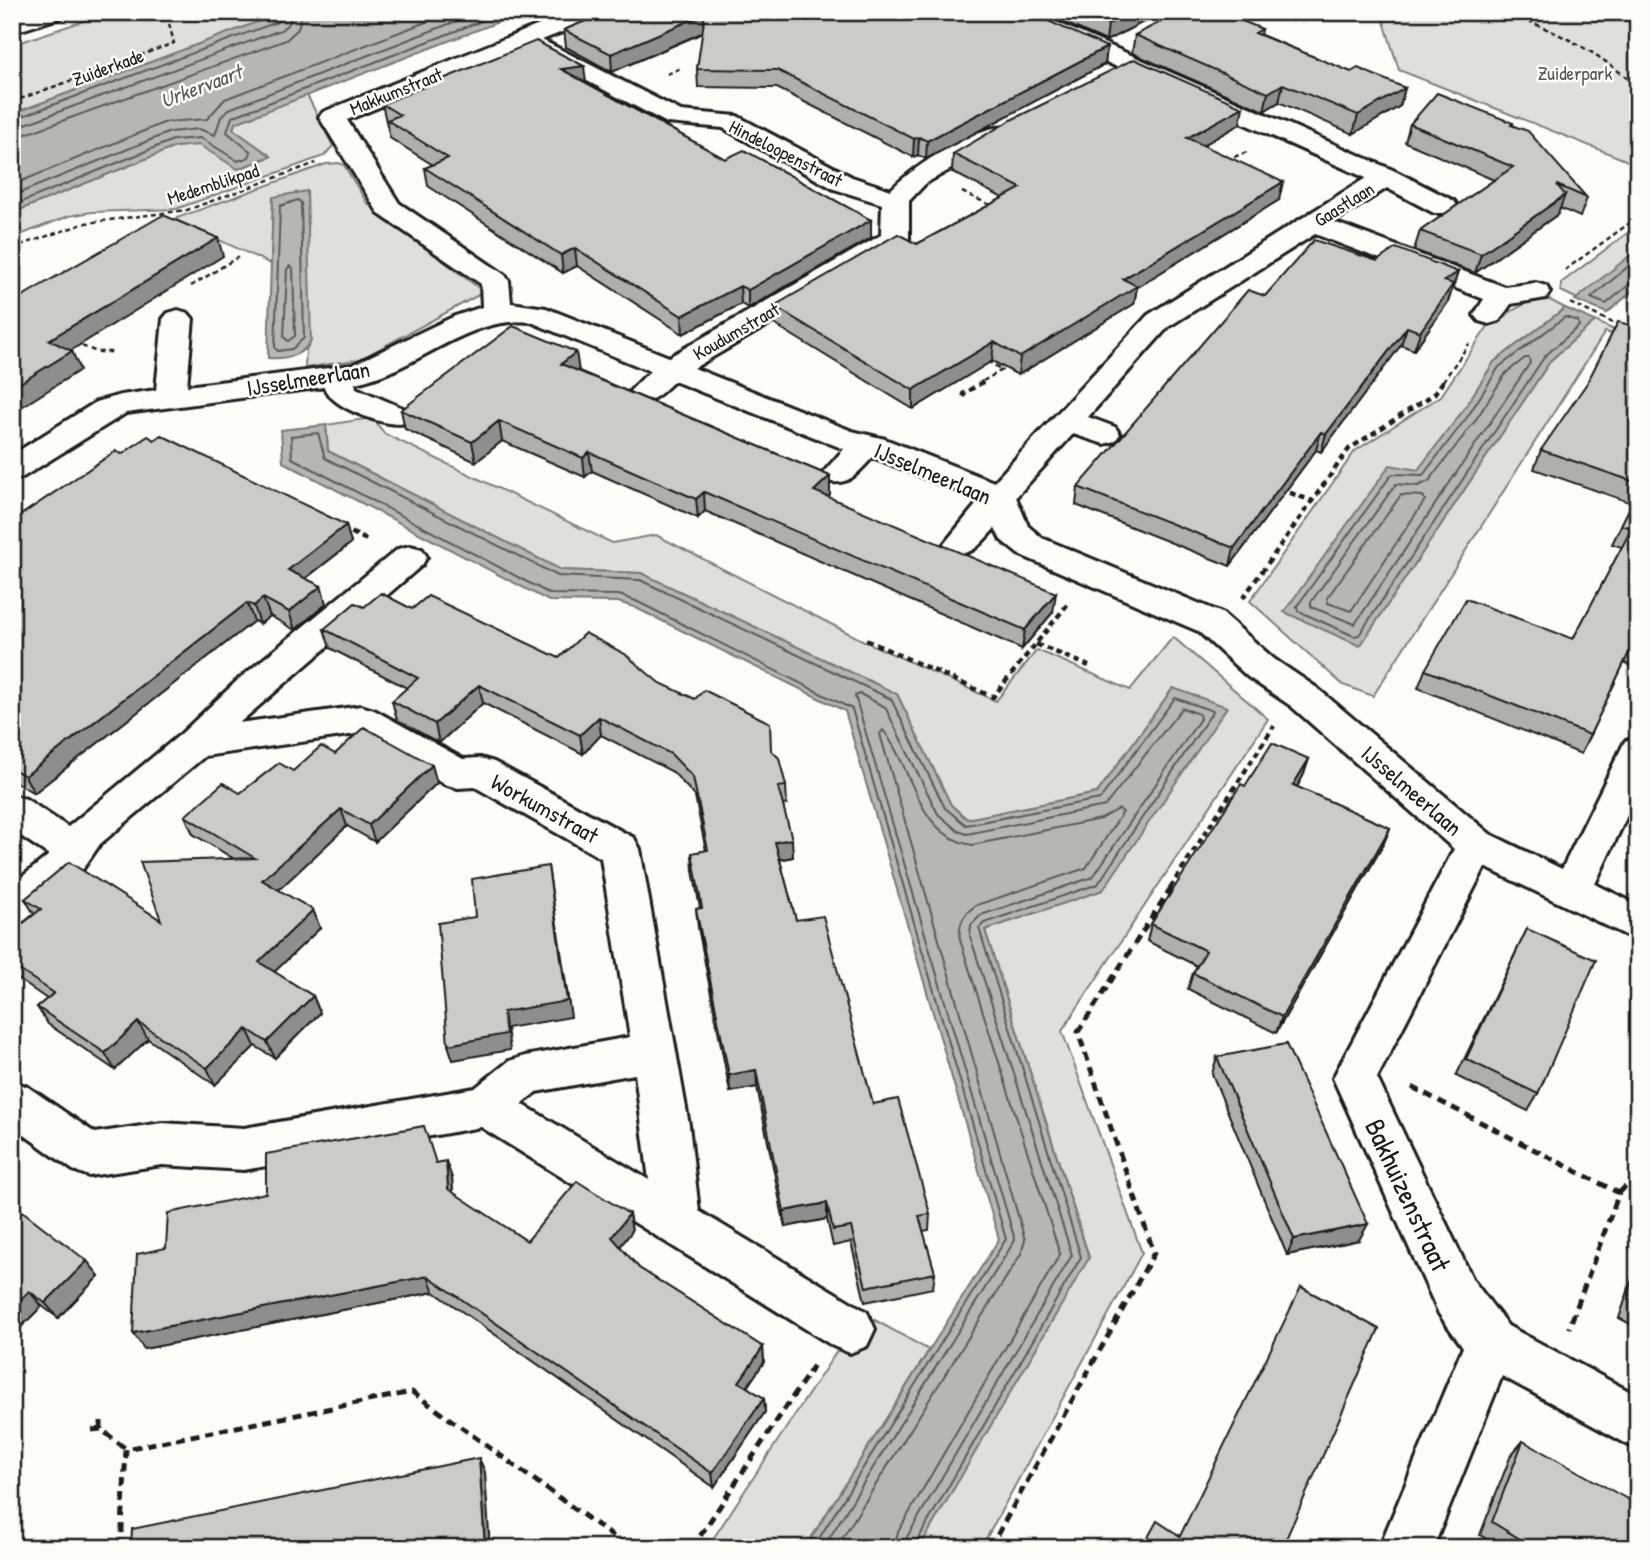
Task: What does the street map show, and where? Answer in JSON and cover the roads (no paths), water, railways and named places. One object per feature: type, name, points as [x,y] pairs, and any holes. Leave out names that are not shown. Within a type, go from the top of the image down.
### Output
[{"type":"street","points":[[12,26],[54,12]]},
{"type":"street","name":"Makkumstraat","points":[[495,327],[497,287],[489,275],[388,208],[331,117],[592,12]]},
{"type":"street","name":"Gaastlaan","points":[[953,541],[987,516],[999,496],[1057,425],[1161,318],[1313,223],[1392,180],[1356,153],[1246,122],[1130,53],[1107,53],[1013,12]]},
{"type":"street","name":"Hindeloopenstraat","points":[[526,39],[676,118],[728,121],[842,183],[896,200]]},
{"type":"street","points":[[1100,79],[1130,53]]},
{"type":"street","points":[[896,200],[917,177],[998,135],[1000,130],[1021,119]]},
{"type":"street","points":[[1392,180],[1437,177]]},
{"type":"street","points":[[1392,180],[1453,202]]},
{"type":"street","name":"Koudumstraat","points":[[670,369],[895,239],[896,200]]},
{"type":"street","points":[[1313,223],[1358,243],[1453,274],[1495,306],[1536,292]]},
{"type":"street","points":[[171,397],[179,306]]},
{"type":"street","name":"IJsselmeerlaan","points":[[12,470],[107,409],[126,403],[340,377],[381,367],[472,317],[495,327],[536,314],[844,439],[867,445],[999,496],[1013,531],[1030,546],[1136,603],[1210,622],[1261,668],[1304,697],[1476,845],[1638,924]]},
{"type":"street","points":[[643,393],[670,369]]},
{"type":"street","points":[[340,377],[340,391],[345,395],[394,416]]},
{"type":"street","points":[[1057,425],[1110,427]]},
{"type":"street","points":[[838,474],[867,445]]},
{"type":"street","points":[[12,908],[62,867],[86,833],[195,743],[252,688],[410,557]]},
{"type":"street","name":"Workumstraat","points":[[195,743],[361,720],[458,774],[480,772],[620,849],[654,1052],[677,1224]]},
{"type":"street","points":[[1571,892],[1638,751]]},
{"type":"street","points":[[12,810],[74,851]]},
{"type":"street","name":"Bakhuizenstraat","points":[[1476,845],[1355,1078],[1455,1297],[1490,1343]]},
{"type":"street","points":[[12,1101],[89,1155],[162,1144],[244,1149],[486,1106],[525,1075],[654,1052]]},
{"type":"street","points":[[486,1106],[850,1329]]},
{"type":"street","points":[[1406,1548],[1490,1343],[1638,1424]]},
{"type":"water","name":"Urkervaart","points":[[284,12],[524,12],[235,123],[233,129],[271,156],[238,169],[199,145],[175,147],[12,213],[12,114]]},
{"type":"water","points":[[307,191],[311,340],[303,350],[293,356],[268,358],[273,197]]},
{"type":"water","points":[[1638,249],[1638,286],[1607,313],[1575,300]]},
{"type":"water","points":[[1565,308],[1595,321],[1551,360],[1360,646],[1284,612],[1390,465],[1418,470],[1462,412],[1494,362]]},
{"type":"water","points":[[326,425],[328,451],[561,570],[641,573],[897,694],[951,805],[967,819],[1097,793],[1173,688],[1227,707],[1103,890],[985,930],[1089,1258],[919,1548],[805,1548],[999,1239],[845,711],[634,607],[618,602],[549,601],[283,462],[281,430]]},
{"type":"park label","name":"Zuiderpark","points":[[1575,73]]}]
